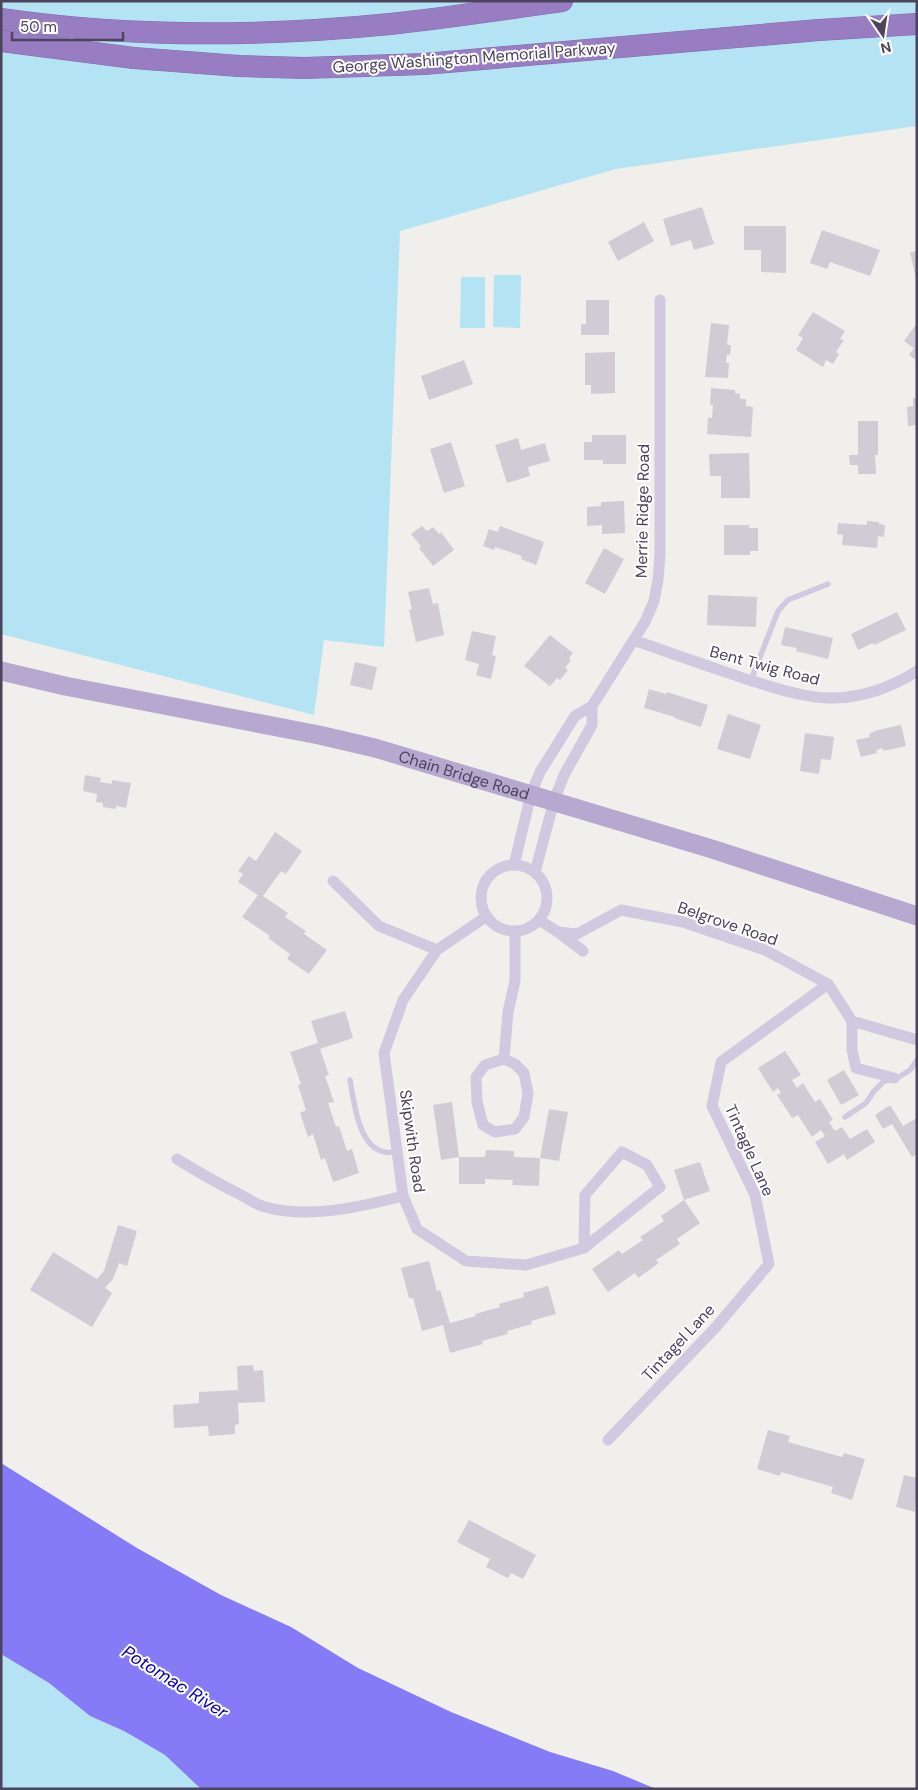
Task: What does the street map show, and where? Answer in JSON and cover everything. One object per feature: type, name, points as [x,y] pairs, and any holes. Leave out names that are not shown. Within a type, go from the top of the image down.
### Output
[{"type":"highway","points":[[1,19],[71,28],[149,34],[263,33],[390,24],[562,1]]},
{"type":"highway","name":"George Washington Memorial Parkway","points":[[1,40],[134,58],[240,66],[322,67],[424,64],[809,31],[917,24]]},
{"type":"main road","name":"Chain Bridge Road","points":[[1,671],[65,686],[349,742],[413,759],[712,849],[917,916]]},
{"type":"street","name":"Merrie Ridge Road","points":[[514,865],[531,794],[540,772],[575,716],[592,706],[645,622],[654,601],[658,580],[661,466],[660,300]]},
{"type":"street","name":"Bent Twig Road","points":[[634,640],[751,680],[811,697],[834,698],[880,690],[903,680],[917,671]]},
{"type":"street","name":"Merrie Ridge Road","points":[[535,872],[554,801],[564,775],[592,725],[592,706]]},
{"type":"street","points":[[514,865],[528,868],[535,872],[542,880],[547,896],[545,911],[539,920],[522,930],[502,929],[493,924],[482,906],[485,884],[491,875],[500,868],[514,865]]},
{"type":"street","points":[[333,881],[378,926],[437,950]]},
{"type":"street","name":"Belgrove Road","points":[[558,932],[577,934],[621,910],[683,922],[765,950],[828,984],[852,1021]]},
{"type":"street","name":"Skipwith Road","points":[[487,916],[437,950],[403,1000],[384,1053],[403,1196],[417,1229],[466,1262],[526,1265],[584,1248],[660,1187],[646,1165],[622,1152],[585,1195],[584,1248]]},
{"type":"street","points":[[539,920],[583,951]]},
{"type":"street","points":[[504,1059],[508,1012],[515,981],[515,930]]},
{"type":"street","name":"Tintagle Lane","points":[[769,1264],[755,1196],[712,1106],[717,1080],[721,1062],[828,984]]},
{"type":"street","points":[[894,1078],[856,1068],[852,1050],[852,1021],[917,1040]]},
{"type":"street","points":[[504,1059],[515,1064],[524,1073],[528,1093],[524,1117],[514,1129],[495,1132],[483,1125],[477,1102],[476,1077],[485,1065],[504,1059]]},
{"type":"street","points":[[177,1159],[212,1181],[261,1206],[284,1210],[342,1209],[403,1196]]},
{"type":"street","name":"Tintagel Lane","points":[[608,1440],[716,1327],[769,1264]]},
{"type":"lane","points":[[751,680],[778,612],[788,600],[828,584]]},
{"type":"lane","points":[[845,1117],[866,1103],[874,1090],[883,1082],[900,1077],[910,1070],[917,1060]]},
{"type":"lane","points":[[350,1080],[359,1123],[366,1139],[374,1148],[385,1152],[397,1152]]},
{"type":"shaded area","points":[[1,1],[917,1],[917,126],[616,169],[400,231],[384,647],[324,640],[314,715],[1,634]]},
{"type":"shaded area","points":[[494,275],[521,275],[520,328],[493,327]]},
{"type":"shaded area","points":[[461,277],[485,277],[485,328],[460,328]]},
{"type":"shaded area","points":[[1,1654],[49,1683],[90,1716],[124,1731],[165,1755],[201,1789],[1,1789]]},
{"type":"water","name":"Potomac River","points":[[1,1463],[137,1548],[221,1595],[291,1627],[358,1668],[451,1712],[550,1752],[613,1771],[656,1789],[201,1789],[165,1755],[124,1731],[90,1716],[49,1683],[1,1654]]},
{"type":"building","points":[[702,207],[714,244],[694,250],[691,240],[671,246],[663,219]]},
{"type":"building","points":[[644,222],[654,241],[618,261],[608,242]]},
{"type":"building","points":[[744,226],[786,226],[786,273],[761,272],[761,250],[744,250]]},
{"type":"building","points":[[822,230],[880,250],[870,276],[830,262],[827,269],[810,263]]},
{"type":"building","points":[[917,251],[917,279],[916,279],[910,252]]},
{"type":"building","points":[[586,300],[609,300],[609,335],[581,335],[581,324],[586,324]]},
{"type":"building","points":[[813,312],[845,331],[840,339],[844,340],[836,352],[839,354],[833,364],[826,360],[823,367],[796,350],[803,338],[798,335]]},
{"type":"building","points":[[711,323],[729,325],[727,345],[731,345],[730,355],[727,354],[726,363],[729,363],[728,378],[705,377]]},
{"type":"building","points":[[917,323],[917,361],[909,355],[914,348],[904,341]]},
{"type":"building","points":[[615,352],[615,393],[591,394],[591,385],[585,385],[585,353]]},
{"type":"building","points":[[464,360],[473,384],[429,400],[421,376]]},
{"type":"building","points":[[711,388],[735,390],[735,393],[740,394],[740,399],[746,399],[746,406],[753,407],[751,437],[707,434],[708,418],[712,418],[713,405],[710,405]]},
{"type":"building","points":[[913,398],[917,398],[917,425],[908,426],[907,407],[913,406]]},
{"type":"building","points":[[858,421],[878,421],[878,455],[875,455],[876,474],[858,474],[858,465],[850,465],[849,455],[858,455]]},
{"type":"building","points":[[592,435],[626,435],[626,464],[603,464],[603,460],[584,460],[584,442],[592,442]]},
{"type":"building","points":[[518,438],[521,450],[545,443],[550,461],[528,467],[530,476],[507,483],[495,445]]},
{"type":"building","points":[[451,442],[465,486],[444,493],[430,449]]},
{"type":"building","points":[[749,453],[750,498],[721,498],[721,476],[710,476],[709,454]]},
{"type":"building","points":[[624,501],[625,533],[602,534],[602,525],[587,526],[587,507],[601,506],[601,502]]},
{"type":"building","points":[[867,521],[879,522],[879,524],[885,525],[884,537],[878,536],[877,548],[842,545],[843,535],[837,534],[838,523],[867,525]]},
{"type":"building","points":[[724,525],[749,525],[749,528],[758,528],[758,551],[750,551],[750,555],[724,555]]},
{"type":"building","points":[[422,526],[427,531],[433,527],[439,534],[441,532],[454,550],[433,566],[411,534]]},
{"type":"building","points":[[500,526],[544,542],[536,565],[521,559],[522,556],[495,547],[494,550],[483,546],[489,529],[498,532]]},
{"type":"building","points":[[604,548],[624,559],[605,594],[585,583]]},
{"type":"building","points":[[429,588],[433,604],[438,603],[444,635],[416,642],[409,610],[412,609],[408,592]]},
{"type":"building","points":[[708,595],[757,597],[756,627],[707,625]]},
{"type":"building","points":[[897,612],[906,630],[874,645],[873,643],[858,650],[851,634]]},
{"type":"building","points":[[785,627],[833,638],[828,659],[796,651],[797,648],[781,645]]},
{"type":"building","points":[[472,631],[496,636],[492,655],[496,656],[491,679],[476,675],[479,664],[465,660]]},
{"type":"building","points":[[550,635],[573,653],[569,658],[571,660],[565,668],[568,670],[560,680],[557,678],[550,686],[524,666]]},
{"type":"building","points":[[355,662],[377,667],[372,690],[350,685]]},
{"type":"building","points":[[649,689],[666,694],[667,692],[708,705],[701,727],[644,708]]},
{"type":"building","points":[[728,714],[761,725],[750,759],[717,749]]},
{"type":"building","points":[[901,725],[906,746],[883,751],[883,748],[876,750],[877,753],[861,757],[856,740],[870,737],[869,734],[878,730]]},
{"type":"building","points":[[805,733],[834,737],[831,760],[821,759],[819,774],[800,771]]},
{"type":"building","points":[[85,775],[101,778],[100,782],[112,784],[112,780],[131,783],[126,808],[116,806],[116,809],[103,807],[103,803],[96,802],[97,794],[83,791]]},
{"type":"building","points":[[275,832],[302,851],[286,874],[281,871],[263,896],[288,913],[285,917],[306,931],[304,934],[327,950],[309,974],[287,959],[290,954],[268,938],[270,936],[242,917],[258,895],[238,882],[243,874],[238,871],[249,856],[256,861]]},
{"type":"building","points":[[345,1011],[353,1038],[320,1049],[329,1075],[325,1076],[334,1102],[328,1103],[336,1127],[339,1126],[347,1151],[352,1149],[359,1173],[333,1182],[325,1158],[321,1160],[313,1134],[308,1137],[300,1113],[306,1110],[298,1085],[301,1084],[290,1052],[318,1043],[311,1021]]},
{"type":"building","points":[[785,1051],[801,1075],[792,1080],[797,1088],[803,1083],[815,1102],[820,1099],[833,1120],[829,1122],[835,1131],[842,1127],[850,1139],[867,1129],[875,1142],[847,1160],[844,1154],[828,1164],[815,1142],[825,1136],[821,1130],[812,1137],[798,1115],[792,1118],[777,1095],[781,1093],[778,1088],[773,1092],[758,1068]]},
{"type":"building","points":[[844,1070],[859,1095],[841,1105],[827,1080]]},
{"type":"building","points":[[452,1102],[459,1157],[441,1160],[433,1105]]},
{"type":"building","points":[[890,1105],[903,1126],[917,1118],[917,1154],[912,1157],[892,1124],[883,1129],[875,1115]]},
{"type":"building","points":[[549,1109],[568,1112],[559,1161],[540,1158]]},
{"type":"building","points":[[486,1150],[514,1151],[514,1157],[540,1158],[539,1186],[512,1185],[513,1180],[485,1179],[485,1184],[459,1184],[459,1157],[485,1157]]},
{"type":"building","points":[[700,1162],[710,1191],[684,1200],[674,1170]]},
{"type":"building","points":[[684,1200],[700,1223],[677,1239],[680,1244],[656,1260],[659,1263],[638,1278],[635,1273],[608,1292],[592,1269],[619,1250],[622,1254],[643,1240],[640,1237],[664,1221],[661,1216]]},
{"type":"building","points":[[118,1225],[137,1231],[127,1266],[119,1263],[113,1279],[105,1288],[112,1293],[92,1327],[30,1290],[53,1252],[97,1279],[104,1271]]},
{"type":"building","points":[[429,1261],[437,1291],[440,1290],[450,1323],[500,1307],[499,1304],[524,1297],[523,1293],[548,1286],[556,1314],[531,1321],[532,1324],[507,1331],[508,1334],[482,1341],[483,1344],[450,1353],[443,1325],[422,1331],[413,1298],[409,1298],[401,1268]]},
{"type":"building","points":[[253,1365],[254,1371],[263,1370],[265,1402],[238,1403],[239,1424],[235,1425],[235,1434],[209,1436],[208,1426],[174,1428],[173,1405],[199,1403],[199,1392],[238,1390],[237,1366]]},
{"type":"building","points":[[768,1430],[790,1436],[788,1442],[842,1457],[844,1453],[865,1459],[852,1500],[831,1493],[833,1487],[781,1472],[780,1476],[757,1469]]},
{"type":"building","points":[[904,1475],[917,1478],[915,1512],[896,1507]]},
{"type":"building","points":[[469,1520],[536,1555],[523,1579],[511,1573],[508,1578],[486,1567],[490,1559],[457,1542]]}]
